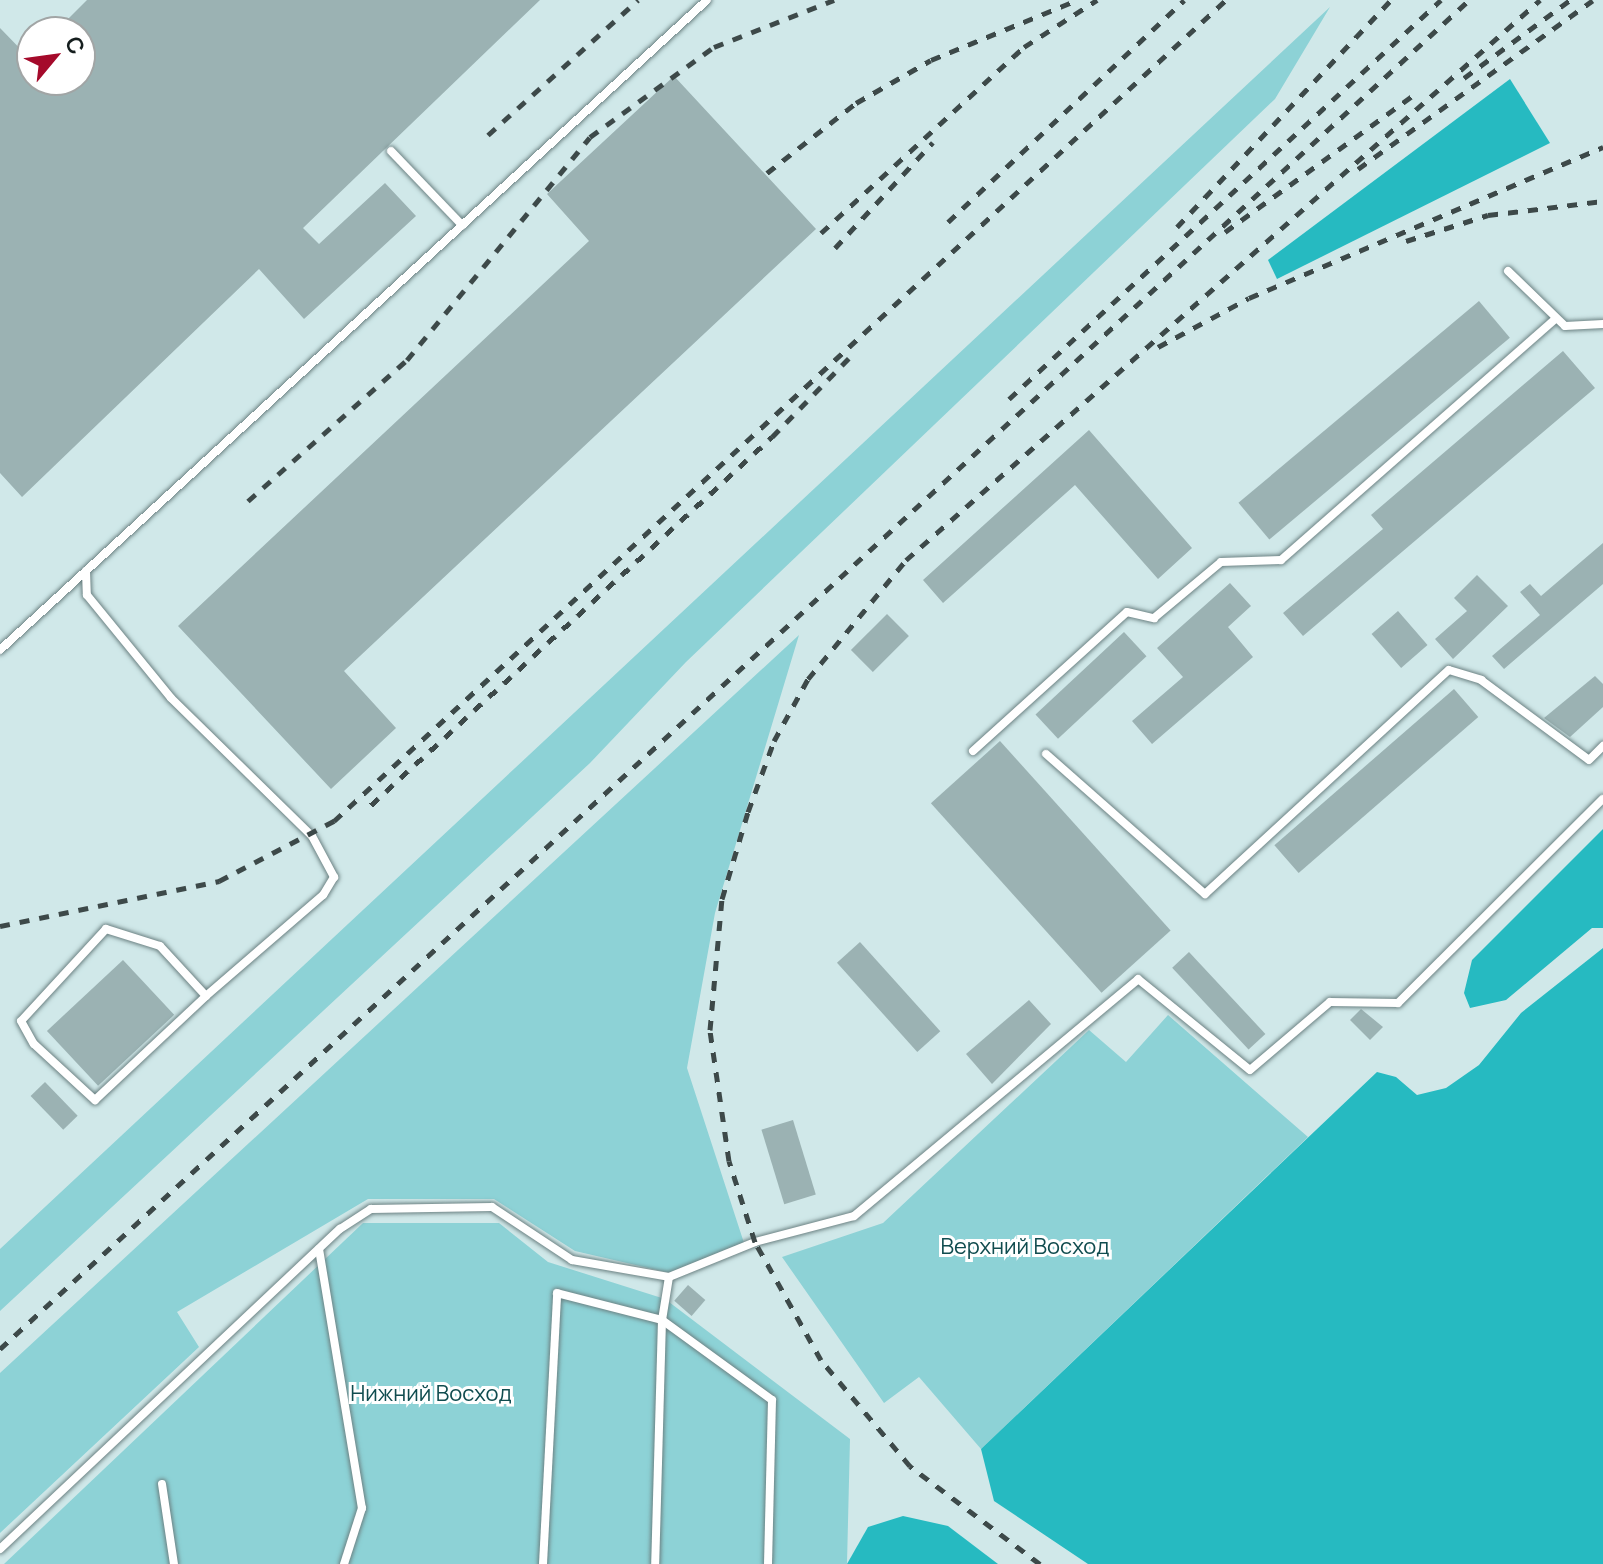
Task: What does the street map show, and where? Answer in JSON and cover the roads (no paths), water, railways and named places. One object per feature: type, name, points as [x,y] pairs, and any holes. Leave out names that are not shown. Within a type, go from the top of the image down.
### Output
[{"type":"lane","points":[[0,650],[707,0]]},
{"type":"lane","points":[[391,151],[462,225]]},
{"type":"lane","points":[[1508,271],[1565,326],[1603,324]]},
{"type":"lane","points":[[973,751],[1127,612],[1154,618],[1221,562],[1281,560],[1556,318]]},
{"type":"lane","points":[[86,571],[87,595],[171,698],[332,864],[334,877],[323,895],[206,996],[95,1100],[34,1044],[21,1021],[106,929],[160,946],[206,996]]},
{"type":"lane","points":[[1046,754],[1205,894],[1449,670],[1481,680],[1589,760],[1603,746]]},
{"type":"lane","points":[[0,1549],[319,1249],[371,1209],[492,1207],[572,1260],[669,1277],[755,1242],[854,1216],[1138,979],[1250,1070],[1330,1002],[1398,1003],[1603,799]]},
{"type":"lane","points":[[319,1249],[362,1508],[344,1564]]},
{"type":"lane","points":[[655,1564],[662,1320],[669,1277]]},
{"type":"lane","points":[[543,1564],[557,1293],[662,1320],[772,1400],[768,1564]]},
{"type":"lane","points":[[162,1484],[174,1564]]},
{"type":"railway","points":[[488,135],[638,0]]},
{"type":"railway","points":[[248,501],[407,360],[590,137],[714,47],[834,0]]},
{"type":"railway","points":[[767,173],[856,103],[931,60],[1077,0]]},
{"type":"railway","points":[[821,233],[1024,47],[1097,0]]},
{"type":"railway","points":[[948,222],[1184,0]]},
{"type":"railway","points":[[0,926],[219,881],[334,821],[1226,0]]},
{"type":"railway","points":[[1177,227],[1391,0]]},
{"type":"railway","points":[[1009,399],[1441,0]]},
{"type":"railway","points":[[0,1349],[1469,0]]},
{"type":"railway","points":[[1040,1564],[910,1466],[821,1360],[755,1242],[729,1161],[710,1030],[722,899],[748,812],[774,741],[808,679],[906,560],[1540,0]]},
{"type":"railway","points":[[1464,78],[1570,0]]},
{"type":"railway","points":[[1358,169],[1593,0]]},
{"type":"railway","points":[[1225,232],[1416,93]]},
{"type":"railway","points":[[835,248],[933,142]]},
{"type":"railway","points":[[1158,347],[1249,298],[1603,147]]},
{"type":"railway","points":[[1406,241],[1488,215],[1603,201]]},
{"type":"railway","points":[[371,805],[772,437],[856,351]]},
{"type":"park label","name":"Верхний Восход","points":[[1025,1247]]},
{"type":"park label","name":"Нижний Восход","points":[[431,1394]]}]
